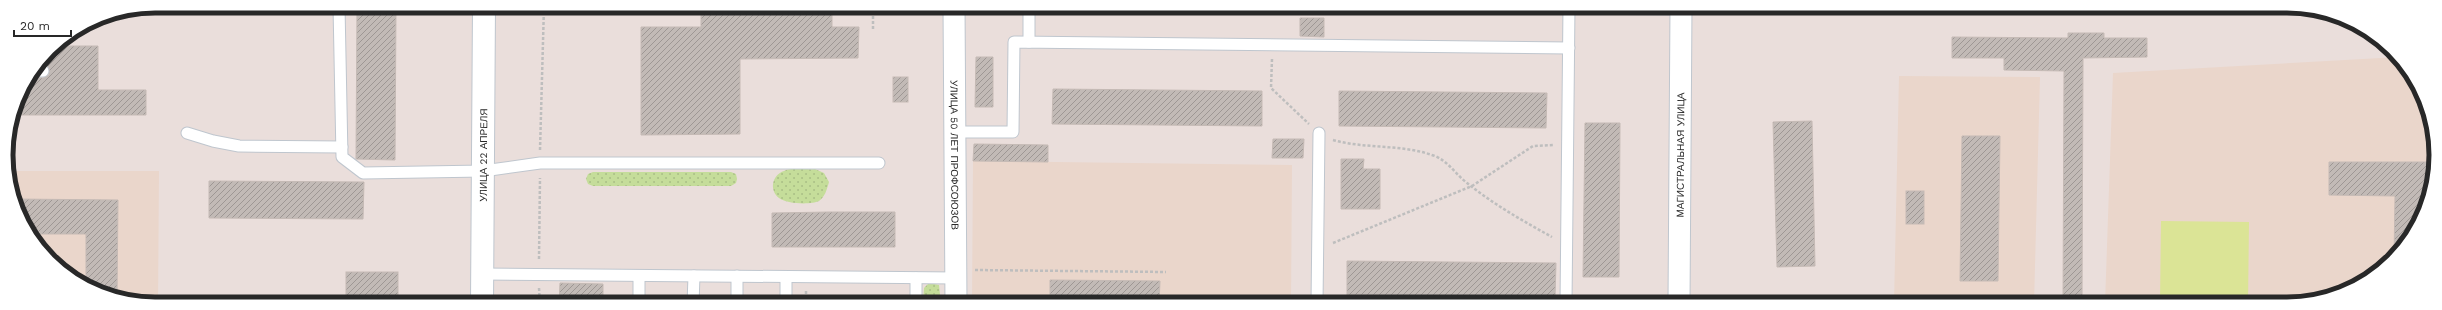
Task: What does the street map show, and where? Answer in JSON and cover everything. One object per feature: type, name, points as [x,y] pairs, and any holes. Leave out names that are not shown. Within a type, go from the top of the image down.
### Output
[{"type":"main road","name":"УЛИЦА 22 АПРЕЛЯ","points":[[482,297],[484,13]]},
{"type":"street","name":"УЛИЦА 50 ЛЕТ ПРОФСОЮЗОВ","points":[[954,13],[955,132],[964,274],[958,297]]},
{"type":"street","name":"МАГИСТРАЛЬНАЯ УЛИЦА","points":[[1679,297],[1681,13]]},
{"type":"lane","points":[[339,13],[342,158],[363,173],[483,171],[540,163],[879,163]]},
{"type":"lane","points":[[1029,13],[1029,42]]},
{"type":"lane","points":[[1566,297],[1569,13]]},
{"type":"lane","points":[[955,132],[1013,132],[1014,42],[1569,48]]},
{"type":"lane","points":[[187,133],[214,141],[239,146],[342,147]]},
{"type":"lane","points":[[1317,297],[1319,133]]},
{"type":"lane","points":[[482,274],[916,278],[964,274]]},
{"type":"lane","points":[[639,276],[639,297]]},
{"type":"lane","points":[[693,297],[694,276]]},
{"type":"lane","points":[[737,276],[737,297]]},
{"type":"lane","points":[[786,277],[786,297]]},
{"type":"lane","points":[[916,278],[916,297]]},
{"type":"path","points":[[873,13],[873,30]]},
{"type":"path","points":[[1273,45],[1271,88],[1319,133],[1334,140],[1410,149],[1433,155],[1447,162],[1472,186],[1520,220],[1567,246]]},
{"type":"path","points":[[1318,249],[1472,186],[1533,146],[1556,145],[1567,141]]},
{"type":"path","points":[[964,274],[1166,272]]},
{"type":"shaded area","points":[[2390,58],[2405,76],[2414,92],[2424,118],[2428,136],[2428,174],[2424,192],[2414,218],[2394,249],[2381,262],[2358,278],[2324,292],[2296,297],[2105,297],[2113,73]]},
{"type":"shaded area","points":[[1899,76],[2040,77],[2034,297],[1894,297]]},
{"type":"shaded area","points":[[973,161],[1292,165],[1291,297],[972,297]]},
{"type":"shaded area","points":[[14,171],[159,171],[158,297],[146,297],[118,292],[101,286],[84,278],[61,262],[48,249],[32,226],[18,192]]},
{"type":"green space","points":[[791,169],[815,169],[824,173],[829,182],[827,190],[819,201],[810,203],[793,203],[782,200],[776,195],[773,183],[780,173]]},
{"type":"green space","points":[[593,172],[731,172],[736,174],[737,179],[736,183],[731,186],[593,186],[588,184],[586,179],[588,174]]},
{"type":"green space","points":[[2161,221],[2249,222],[2248,297],[2160,297]]},
{"type":"green space","points":[[929,283],[939,285],[940,297],[923,297],[924,288]]},
{"type":"building","points":[[357,13],[396,13],[395,160],[356,159]]},
{"type":"building","points":[[701,13],[832,13],[832,27],[859,27],[858,58],[740,59],[740,134],[641,135],[641,27],[701,27]]},
{"type":"building","points":[[1300,18],[1324,18],[1324,37],[1300,36]]},
{"type":"building","points":[[2068,33],[2104,33],[2104,38],[2147,38],[2147,57],[2083,58],[2082,297],[2063,297],[2064,71],[2004,70],[2004,58],[1952,58],[1952,37],[2068,38]]},
{"type":"building","points":[[64,46],[98,46],[98,90],[146,90],[146,115],[19,115],[28,92],[36,77],[43,78],[49,75],[49,67],[45,66]]},
{"type":"building","points":[[976,57],[993,57],[993,107],[975,107]]},
{"type":"building","points":[[893,77],[908,77],[908,102],[893,102]]},
{"type":"building","points":[[1053,89],[1262,91],[1262,126],[1052,124]]},
{"type":"building","points":[[1339,91],[1547,93],[1546,128],[1339,126]]},
{"type":"building","points":[[1812,121],[1815,266],[1777,267],[1773,122]]},
{"type":"building","points":[[1585,123],[1620,123],[1619,277],[1583,277]]},
{"type":"building","points":[[1962,136],[2000,136],[1998,281],[1960,281]]},
{"type":"building","points":[[1273,139],[1304,139],[1303,158],[1272,158]]},
{"type":"building","points":[[974,144],[1048,145],[1048,162],[973,161]]},
{"type":"building","points":[[1341,159],[1364,159],[1363,169],[1380,169],[1380,209],[1341,209]]},
{"type":"building","points":[[2329,162],[2429,162],[2424,192],[2418,209],[2410,226],[2394,249],[2395,196],[2329,195]]},
{"type":"building","points":[[209,181],[364,182],[363,219],[209,218]]},
{"type":"building","points":[[1906,191],[1924,191],[1924,224],[1906,224]]},
{"type":"building","points":[[20,199],[118,200],[117,292],[86,279],[86,234],[37,234],[28,218]]},
{"type":"building","points":[[895,212],[895,247],[772,247],[772,213]]},
{"type":"building","points":[[1347,261],[1556,263],[1555,297],[1347,295]]},
{"type":"building","points":[[346,272],[398,272],[398,297],[346,297]]},
{"type":"building","points":[[1050,280],[1160,281],[1159,297],[1050,297]]},
{"type":"building","points":[[560,283],[603,284],[603,297],[559,297]]}]
